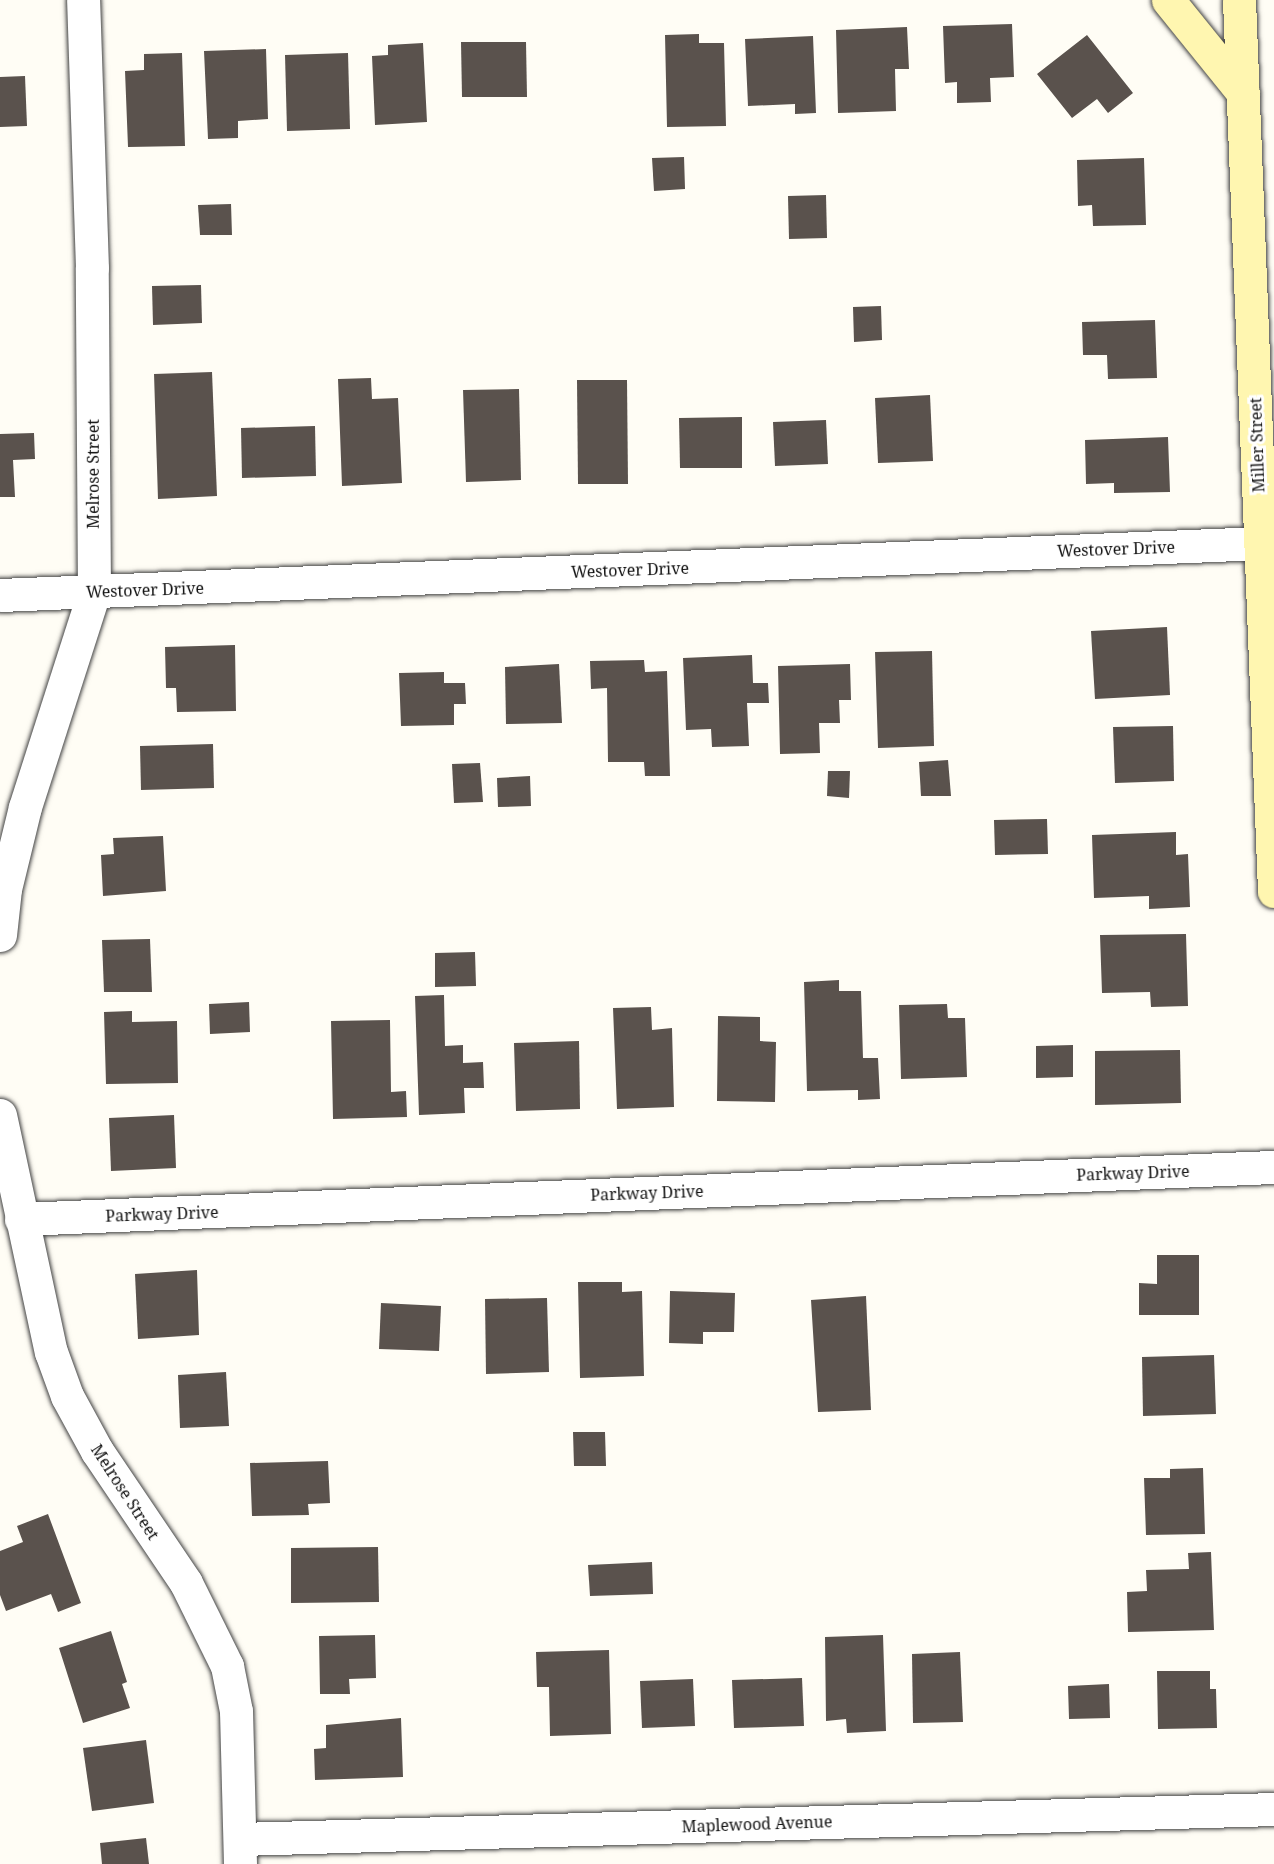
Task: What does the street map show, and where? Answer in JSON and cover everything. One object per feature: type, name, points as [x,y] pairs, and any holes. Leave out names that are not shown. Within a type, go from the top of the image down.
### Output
[{"type":"main road","points":[[1168,0],[1243,93]]},
{"type":"main road","name":"Miller Street","points":[[1239,0],[1274,891]]},
{"type":"street","name":"Melrose Street","points":[[0,935],[26,807],[94,592],[92,268],[83,0]]},
{"type":"street","name":"Westover Drive","points":[[0,595],[1261,543]]},
{"type":"street","name":"Melrose Street","points":[[0,1115],[51,1352],[67,1396],[97,1451],[186,1583],[227,1666],[236,1711],[240,1851]]},
{"type":"street","name":"Parkway Drive","points":[[21,1219],[1274,1167]]},
{"type":"street","name":"Maplewood Avenue","points":[[240,1851],[1274,1809]]},
{"type":"building","points":[[1012,24],[1014,77],[990,78],[991,102],[957,103],[957,82],[945,83],[943,26]]},
{"type":"building","points":[[907,27],[909,69],[895,69],[896,111],[838,113],[836,30]]},
{"type":"building","points":[[699,34],[699,43],[724,43],[726,126],[667,127],[665,35]]},
{"type":"building","points":[[1087,35],[1133,93],[1108,113],[1097,99],[1072,118],[1037,74]]},
{"type":"building","points":[[813,36],[816,113],[795,114],[795,104],[748,106],[745,39]]},
{"type":"building","points":[[461,42],[526,42],[527,97],[462,97]]},
{"type":"building","points":[[423,43],[427,122],[375,125],[372,56],[388,55],[388,45]]},
{"type":"building","points":[[266,49],[268,119],[238,121],[238,138],[208,139],[204,51]]},
{"type":"building","points":[[182,53],[185,146],[128,147],[125,71],[144,70],[144,54]]},
{"type":"building","points":[[348,53],[350,129],[287,131],[285,55]]},
{"type":"building","points":[[25,76],[27,126],[0,127],[0,77]]},
{"type":"building","points":[[684,157],[685,189],[654,191],[652,158]]},
{"type":"building","points":[[1144,158],[1146,225],[1093,226],[1092,205],[1078,206],[1077,160]]},
{"type":"building","points":[[826,195],[827,238],[789,239],[788,196]]},
{"type":"building","points":[[231,204],[232,235],[200,235],[198,205]]},
{"type":"building","points":[[201,285],[202,323],[153,325],[152,286]]},
{"type":"building","points":[[881,306],[882,340],[854,342],[853,307]]},
{"type":"building","points":[[1155,320],[1157,378],[1108,379],[1107,355],[1083,355],[1082,322]]},
{"type":"building","points":[[212,372],[217,496],[158,499],[154,374]]},
{"type":"building","points":[[371,378],[372,399],[398,398],[402,483],[342,486],[338,379]]},
{"type":"building","points":[[577,380],[627,380],[628,484],[578,484]]},
{"type":"building","points":[[519,389],[521,480],[466,482],[463,390]]},
{"type":"building","points":[[930,395],[933,461],[878,463],[875,398]]},
{"type":"building","points":[[742,417],[742,468],[680,468],[679,418]]},
{"type":"building","points":[[826,420],[828,464],[775,466],[773,422]]},
{"type":"building","points":[[315,426],[316,476],[242,478],[241,428]]},
{"type":"building","points":[[34,433],[35,459],[13,460],[15,497],[0,497],[0,434]]},
{"type":"building","points":[[1168,437],[1170,492],[1114,493],[1114,483],[1086,484],[1085,440]]},
{"type":"building","points":[[1167,627],[1170,695],[1095,699],[1091,631]]},
{"type":"building","points":[[235,645],[236,711],[177,712],[176,688],[166,688],[165,647]]},
{"type":"building","points":[[932,651],[934,746],[878,748],[875,652]]},
{"type":"building","points":[[752,655],[753,683],[768,683],[769,703],[747,703],[749,746],[712,747],[711,729],[686,730],[683,658]]},
{"type":"building","points":[[644,660],[645,672],[667,671],[670,776],[645,776],[644,762],[608,762],[607,688],[591,689],[590,661]]},
{"type":"building","points":[[559,664],[562,723],[506,724],[505,667]]},
{"type":"building","points":[[850,664],[851,700],[839,700],[840,723],[819,723],[820,753],[780,754],[778,666]]},
{"type":"building","points":[[444,672],[444,683],[465,683],[466,704],[454,704],[454,725],[401,726],[399,673]]},
{"type":"building","points":[[1173,726],[1174,781],[1115,783],[1113,727]]},
{"type":"building","points":[[213,744],[214,788],[141,790],[140,746]]},
{"type":"building","points":[[948,760],[951,796],[921,796],[919,762]]},
{"type":"building","points":[[480,763],[483,802],[454,803],[452,764]]},
{"type":"building","points":[[828,771],[850,771],[849,798],[827,796]]},
{"type":"building","points":[[530,776],[531,806],[498,807],[497,778]]},
{"type":"building","points":[[1047,819],[1048,854],[995,855],[994,820]]},
{"type":"building","points":[[1176,832],[1176,855],[1188,854],[1190,907],[1149,909],[1149,896],[1094,898],[1092,835]]},
{"type":"building","points":[[163,836],[166,891],[103,896],[101,855],[114,854],[113,838]]},
{"type":"building","points":[[1186,934],[1188,1006],[1151,1007],[1150,992],[1102,993],[1100,935]]},
{"type":"building","points":[[150,939],[152,992],[104,992],[102,940]]},
{"type":"building","points":[[475,952],[476,986],[435,987],[435,953]]},
{"type":"building","points":[[839,980],[839,991],[861,991],[863,1058],[878,1058],[880,1099],[858,1100],[858,1090],[807,1091],[804,982]]},
{"type":"building","points":[[444,995],[445,1046],[463,1045],[463,1063],[483,1062],[484,1088],[464,1088],[465,1113],[419,1115],[415,996]]},
{"type":"building","points":[[249,1002],[250,1032],[210,1034],[209,1004]]},
{"type":"building","points":[[947,1004],[948,1018],[965,1018],[967,1077],[901,1079],[899,1005]]},
{"type":"building","points":[[651,1007],[652,1030],[672,1028],[674,1107],[617,1109],[613,1008]]},
{"type":"building","points":[[132,1011],[132,1022],[177,1021],[178,1083],[106,1084],[104,1012]]},
{"type":"building","points":[[718,1016],[760,1017],[760,1041],[776,1042],[775,1102],[717,1101]]},
{"type":"building","points":[[390,1020],[391,1092],[406,1091],[407,1117],[333,1119],[331,1021]]},
{"type":"building","points":[[579,1041],[580,1109],[516,1111],[514,1043]]},
{"type":"building","points":[[1073,1045],[1073,1077],[1036,1078],[1036,1046]]},
{"type":"building","points":[[1180,1050],[1181,1103],[1095,1105],[1095,1051]]},
{"type":"building","points":[[174,1115],[176,1168],[111,1171],[109,1118]]},
{"type":"building","points":[[1157,1255],[1199,1255],[1199,1315],[1139,1315],[1139,1283],[1157,1284]]},
{"type":"building","points":[[197,1270],[199,1335],[138,1339],[135,1274]]},
{"type":"building","points":[[578,1282],[622,1282],[622,1292],[642,1291],[644,1376],[580,1378]]},
{"type":"building","points":[[670,1291],[735,1293],[734,1332],[703,1332],[703,1344],[669,1343]]},
{"type":"building","points":[[866,1296],[871,1410],[818,1412],[811,1300]]},
{"type":"building","points":[[547,1298],[549,1372],[486,1374],[485,1299]]},
{"type":"building","points":[[381,1303],[441,1306],[439,1351],[379,1349]]},
{"type":"building","points":[[1214,1355],[1216,1414],[1143,1416],[1142,1357]]},
{"type":"building","points":[[226,1372],[229,1426],[180,1428],[178,1375]]},
{"type":"building","points":[[573,1432],[605,1432],[606,1466],[574,1466]]},
{"type":"building","points":[[328,1461],[330,1503],[308,1504],[309,1515],[252,1516],[250,1463]]},
{"type":"building","points":[[1203,1468],[1205,1534],[1146,1535],[1144,1478],[1170,1478],[1170,1469]]},
{"type":"building","points":[[48,1514],[81,1603],[58,1612],[51,1594],[6,1611],[0,1595],[0,1551],[23,1542],[17,1526]]},
{"type":"building","points":[[378,1547],[379,1602],[291,1603],[291,1548]]},
{"type":"building","points":[[1211,1552],[1214,1630],[1128,1632],[1127,1592],[1147,1591],[1146,1570],[1189,1569],[1188,1553]]},
{"type":"building","points":[[652,1562],[653,1594],[590,1596],[588,1565]]},
{"type":"building","points":[[111,1631],[127,1682],[122,1684],[130,1708],[83,1723],[59,1648]]},
{"type":"building","points":[[375,1635],[376,1678],[349,1679],[350,1694],[320,1694],[319,1636]]},
{"type":"building","points":[[883,1635],[886,1731],[847,1733],[846,1719],[826,1721],[825,1637]]},
{"type":"building","points":[[609,1650],[611,1734],[550,1736],[549,1687],[537,1687],[536,1652]]},
{"type":"building","points":[[960,1652],[963,1722],[913,1723],[912,1654]]},
{"type":"building","points":[[1157,1671],[1210,1671],[1210,1689],[1216,1689],[1217,1728],[1158,1729]]},
{"type":"building","points":[[802,1678],[804,1726],[734,1728],[732,1680]]},
{"type":"building","points":[[693,1679],[695,1726],[642,1728],[640,1681]]},
{"type":"building","points":[[1109,1684],[1110,1718],[1069,1719],[1068,1686]]},
{"type":"building","points":[[401,1718],[403,1777],[315,1780],[314,1749],[326,1748],[326,1725]]},
{"type":"building","points":[[146,1740],[154,1803],[92,1811],[83,1748]]},
{"type":"building","points":[[146,1838],[149,1864],[102,1864],[100,1843]]}]
